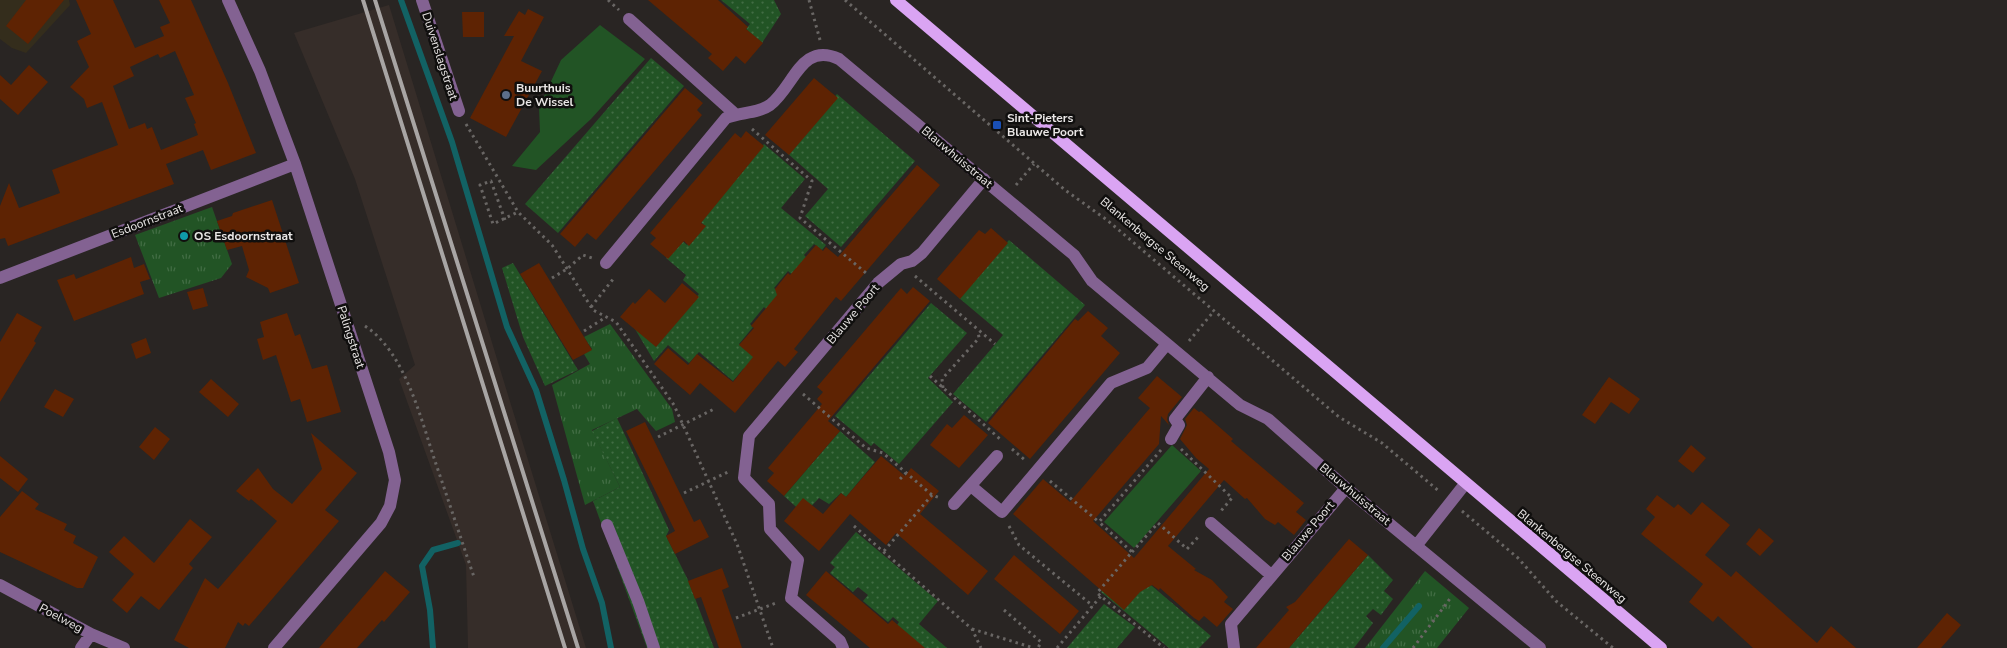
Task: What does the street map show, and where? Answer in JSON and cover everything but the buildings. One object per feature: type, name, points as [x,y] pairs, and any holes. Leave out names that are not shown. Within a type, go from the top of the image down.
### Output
[{"type":"main road","name":"Blankenbergse Steenweg","points":[[896,0],[1465,484],[1661,648]]},
{"type":"street","name":"Palingstraat","points":[[228,0],[260,72],[294,164],[389,452],[395,480],[390,506],[381,523],[274,648]]},
{"type":"street","name":"Duivenslagstraat","points":[[422,0],[458,111]]},
{"type":"street","points":[[629,19],[736,114]]},
{"type":"street","points":[[606,263],[726,118],[736,114],[755,112],[770,105],[808,59],[819,54],[829,54]]},
{"type":"street","name":"Blauwhuisstraat","points":[[829,54],[839,59],[1074,255],[1092,281],[1240,405],[1268,419],[1346,488],[1540,648]]},
{"type":"street","name":"Esdoornstraat","points":[[0,278],[294,164]]},
{"type":"street","name":"Blauwe Poort","points":[[746,463],[749,436],[878,283],[901,264],[912,260],[922,253],[984,179]]},
{"type":"street","points":[[971,486],[1002,512],[1111,383],[1147,368],[1167,344]]},
{"type":"street","points":[[1171,439],[1179,425],[1176,419],[1208,377]]},
{"type":"street","points":[[954,504],[997,456]]},
{"type":"street","points":[[746,463],[744,478],[769,504],[770,529],[798,560],[791,598],[840,641],[843,648]]},
{"type":"street","points":[[1416,546],[1465,484]]},
{"type":"street","name":"Blauwe Poort","points":[[1234,648],[1231,624],[1346,488]]},
{"type":"street","points":[[1211,523],[1271,575]]},
{"type":"street","points":[[607,525],[638,601],[654,648]]},
{"type":"street","name":"Poelweg","points":[[0,585],[90,634],[114,642],[124,648]]},
{"type":"street","points":[[81,648],[90,634]]},
{"type":"path","points":[[809,0],[820,40],[829,54]]},
{"type":"path","name":"Blankenbergse Steenweg","points":[[845,0],[945,89],[1064,190],[1107,220],[1339,417],[1382,443],[1452,502],[1518,558],[1556,601],[1613,648]]},
{"type":"path","points":[[458,111],[518,212],[552,245],[592,310],[616,322],[674,406],[736,544],[773,648]]},
{"type":"path","points":[[736,114],[812,181],[800,218],[878,283]]},
{"type":"path","points":[[1006,197],[1034,164]]},
{"type":"path","points":[[497,179],[480,185],[493,224],[505,220],[518,212]]},
{"type":"path","points":[[491,182],[505,220]]},
{"type":"path","points":[[901,264],[995,344]]},
{"type":"path","points":[[552,278],[567,269]]},
{"type":"path","points":[[1179,354],[1214,311]]},
{"type":"path","points":[[344,316],[376,333],[390,350],[402,372],[412,393],[474,577]]},
{"type":"path","points":[[584,331],[606,317]]},
{"type":"path","points":[[943,388],[942,380],[979,338],[978,329]]},
{"type":"path","points":[[792,386],[866,448],[883,453],[932,495],[954,504]]},
{"type":"path","points":[[658,437],[716,408]]},
{"type":"path","points":[[1132,552],[1099,522],[1171,439],[1232,498],[1187,549],[1158,523],[1097,593],[1164,648]]},
{"type":"path","points":[[684,493],[746,463]]},
{"type":"path","points":[[900,479],[906,473]]},
{"type":"path","points":[[884,551],[932,495]]},
{"type":"path","points":[[1002,512],[1019,545],[1093,606]]},
{"type":"path","points":[[854,526],[972,628],[1034,648]]},
{"type":"path","points":[[1412,648],[1461,583]]},
{"type":"path","points":[[1057,648],[1101,596]]},
{"type":"path","points":[[736,618],[791,598]]},
{"type":"path","points":[[1004,610],[1041,642],[1038,648]]},
{"type":"path","points":[[972,628],[981,648]]},
{"type":"shaded area","points":[[0,0],[69,0],[70,5],[26,53],[12,48],[0,39]]},
{"type":"shaded area","points":[[389,5],[586,648],[468,648],[466,565],[399,379],[415,365],[355,179],[294,33]]},
{"type":"green space","points":[[721,0],[774,0],[781,14],[762,43],[746,29],[750,24]]},
{"type":"green space","points":[[600,25],[645,59],[591,119],[536,170],[512,166],[540,132],[539,107],[561,60]]},
{"type":"green space","points":[[651,58],[684,86],[558,233],[525,204]]},
{"type":"green space","points":[[837,94],[915,161],[841,247],[805,216],[828,189],[787,153]]},
{"type":"green space","points":[[764,144],[805,179],[781,208],[826,245],[822,250],[814,244],[804,255],[809,260],[795,277],[788,271],[774,288],[780,293],[766,309],[764,307],[750,324],[753,327],[739,344],[760,361],[743,369],[733,381],[699,352],[689,363],[668,345],[654,361],[635,329],[667,331],[699,294],[683,280],[686,275],[666,258],[681,240],[687,245],[704,225],[700,221]]},
{"type":"green space","points":[[212,207],[232,264],[221,278],[159,298],[135,235]]},
{"type":"green space","points":[[1009,240],[1085,305],[986,422],[953,394],[1003,335],[959,298]]},
{"type":"green space","points":[[513,263],[578,370],[545,386],[523,337],[502,268]]},
{"type":"green space","points":[[931,303],[967,333],[928,378],[953,402],[899,464],[874,443],[871,446],[835,416]]},
{"type":"green space","points":[[610,324],[672,409],[675,422],[656,431],[637,409],[592,430],[620,487],[585,505],[552,385],[590,364],[584,354],[592,349],[584,337]]},
{"type":"green space","points":[[617,418],[669,530],[666,536],[688,580],[714,648],[647,648],[593,501],[620,487],[592,431]]},
{"type":"green space","points":[[840,431],[875,462],[846,497],[841,493],[829,504],[819,498],[804,514],[784,496]]},
{"type":"green space","points":[[1172,445],[1201,471],[1134,548],[1104,522]]},
{"type":"green space","points":[[856,532],[938,601],[919,624],[947,648],[906,648],[895,628],[899,622],[893,617],[888,622],[863,601],[868,595],[858,587],[853,592],[830,573],[835,567],[830,563]]},
{"type":"green space","points":[[1368,555],[1393,580],[1384,591],[1393,599],[1381,615],[1373,609],[1366,616],[1373,623],[1354,648],[1289,648]]},
{"type":"green space","points":[[1126,564],[1211,636],[1199,648],[1169,648],[1101,592]]},
{"type":"green space","points":[[1425,571],[1469,608],[1437,648],[1365,648]]},
{"type":"green space","points":[[1104,604],[1135,627],[1117,648],[1067,648]]},
{"type":"waterway","points":[[401,0],[452,142],[507,327],[536,390],[583,549],[602,603],[611,648]]},
{"type":"waterway","points":[[433,648],[430,610],[422,566],[433,550],[458,543]]},
{"type":"waterway","points":[[1383,648],[1419,606]]},
{"type":"railway","points":[[363,0],[565,648]]},
{"type":"railway","points":[[375,0],[578,648]]},
{"type":"place","name":"Buurthuis De Wissel","points":[[506,95]]},
{"type":"place","name":"Sint-Pieters Blauwe Poort","points":[[997,125]]},
{"type":"place","name":"OS Esdoornstraat","points":[[184,236]]}]
